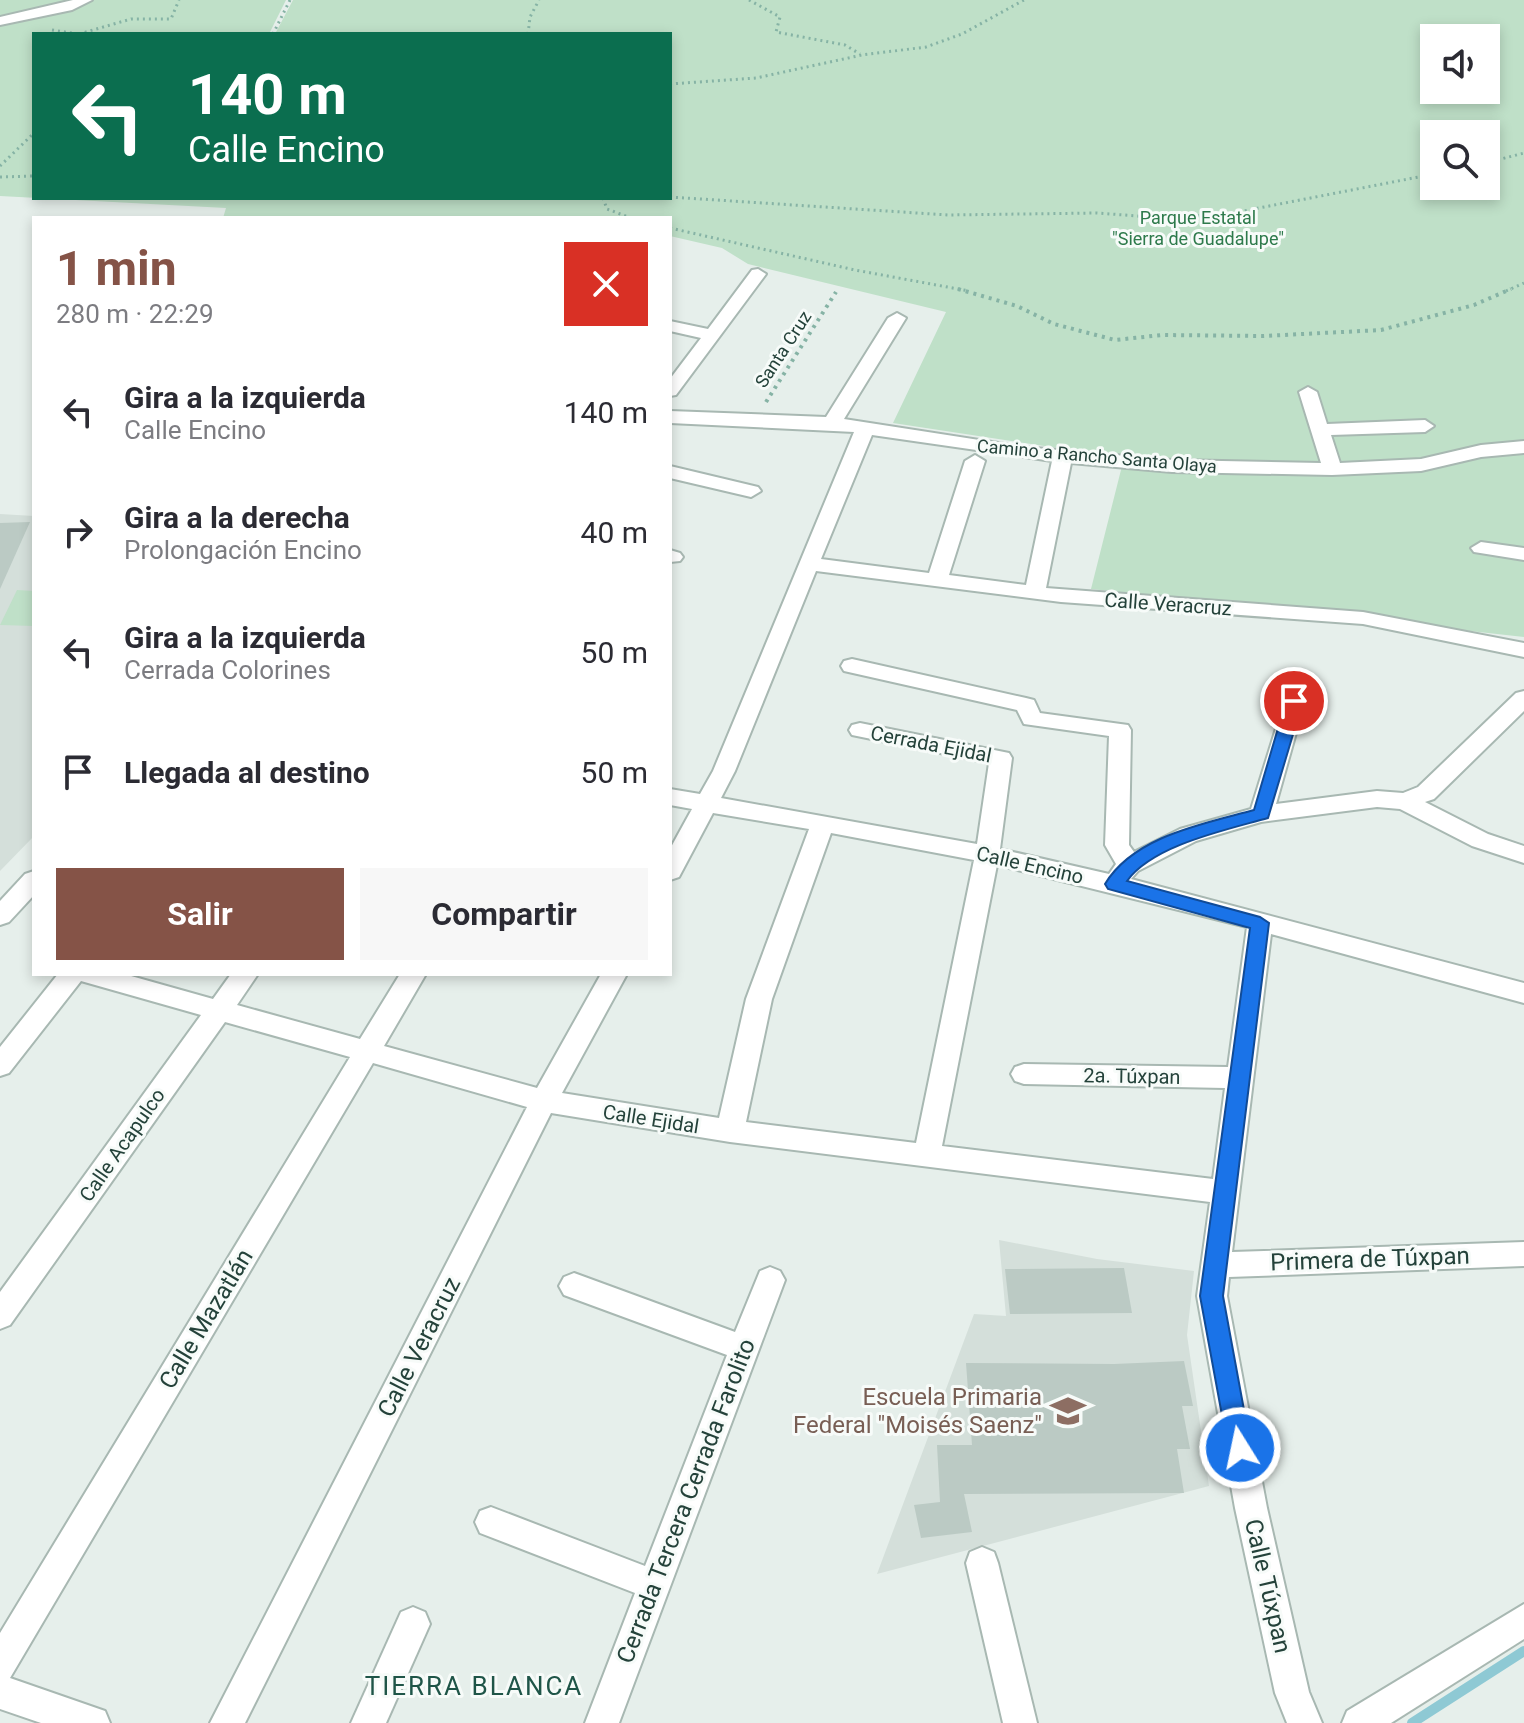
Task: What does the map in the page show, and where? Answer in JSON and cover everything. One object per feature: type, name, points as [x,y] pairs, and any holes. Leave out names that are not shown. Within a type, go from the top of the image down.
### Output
[{"type":"street","points":[[0,21],[67,7],[85,0]]},
{"type":"street","points":[[672,388],[758,274]]},
{"type":"street","points":[[832,423],[897,318]]},
{"type":"street","points":[[672,326],[712,335]]},
{"type":"street","points":[[1308,392],[1332,469]]},
{"type":"street","name":"Camino a Rancho Santa Olaya","points":[[672,417],[832,423],[1063,456],[1172,466],[1332,469],[1421,465],[1481,451],[1524,447]]},
{"type":"street","points":[[1320,430],[1425,426]]},
{"type":"street","points":[[672,867],[724,771],[865,428]]},
{"type":"street","points":[[1035,593],[1063,456]]},
{"type":"street","points":[[937,580],[975,461]]},
{"type":"street","points":[[672,472],[751,491]]},
{"type":"street","points":[[1481,548],[1524,554]]},
{"type":"street","name":"Calle Veracruz","points":[[810,564],[1035,593],[1363,618],[1524,650]]},
{"type":"street","points":[[852,666],[1026,705],[1032,719],[1120,730],[1117,845],[1122,874],[1188,835],[1261,814],[1377,799],[1404,801],[1480,840],[1524,855]]},
{"type":"street","points":[[1404,801],[1426,793],[1524,698]]},
{"type":"street","points":[[1261,814],[1294,701]]},
{"type":"street","name":"Cerrada Ejidal","points":[[860,730],[1001,758],[987,854]]},
{"type":"street","name":"Calle Encino","points":[[672,797],[823,822],[987,854],[1122,874],[1260,923],[1524,993]]},
{"type":"street","points":[[730,1131],[759,999],[823,822]]},
{"type":"street","points":[[927,1154],[987,854]]},
{"type":"street","points":[[0,916],[32,882]]},
{"type":"street","name":"Calle Túxpan","points":[[1260,923],[1212,1296],[1251,1508],[1292,1693],[1305,1723]]},
{"type":"street","points":[[0,1066],[70,976]]},
{"type":"street","name":"Calle Ejidal","points":[[97,976],[544,1101],[730,1131],[1226,1192]]},
{"type":"street","name":"Calle Acapulco","points":[[0,1316],[244,976]]},
{"type":"street","name":"Calle Mazatlán","points":[[0,1665],[412,976]]},
{"type":"street","name":"Calle Veracruz","points":[[227,1723],[544,1101],[613,976]]},
{"type":"street","name":"2a. Túxpan","points":[[1024,1074],[1240,1078]]},
{"type":"street","name":"Primera de Túxpan","points":[[1215,1265],[1524,1254]]},
{"type":"street","name":"Cerrada Tercera Cerrada Farolito","points":[[602,1723],[770,1280]]},
{"type":"street","points":[[574,1286],[744,1348]]},
{"type":"street","points":[[491,1522],[654,1585]]},
{"type":"street","points":[[982,1563],[1020,1723]]},
{"type":"street","points":[[1359,1723],[1524,1620]]},
{"type":"street","points":[[368,1723],[413,1624]]},
{"type":"street","points":[[0,1692],[93,1723]]},
{"type":"path","points":[[86,32],[131,19],[171,19],[179,0]]},
{"type":"path","points":[[274,32],[290,0]]},
{"type":"path","points":[[528,32],[530,17],[539,0]]},
{"type":"path","points":[[749,0],[780,17],[776,32],[845,45],[862,55]]},
{"type":"path","points":[[672,84],[756,78],[862,55],[926,47],[962,34],[1024,0]]},
{"type":"path","points":[[0,166],[32,135]]},
{"type":"path","points":[[1500,159],[1524,153]]},
{"type":"path","points":[[0,177],[32,176]]},
{"type":"path","points":[[672,197],[948,215],[1097,213],[1164,218],[1243,212],[1420,177]]},
{"type":"path","points":[[604,200],[607,209],[626,216]]},
{"type":"path","points":[[672,228],[855,270],[975,292],[1017,306],[1054,324],[1115,340],[1162,335],[1282,335],[1381,330],[1474,305],[1524,283]]},
{"type":"path","name":"Santa Cruz","points":[[754,420],[836,292]]},
{"type":"shaded area","points":[[0,514],[32,516],[32,838],[0,871]]},
{"type":"shaded area","name":"Escuela Primaria Federal \"Moisés Saenz\"","points":[[999,1240],[1097,1259],[1194,1271],[1187,1335],[1209,1486],[877,1574],[974,1314],[1006,1316]]},
{"type":"green space","points":[[0,0],[286,0],[270,32],[32,32],[32,198],[0,196]]},
{"type":"green space","name":"Parque Estatal \"Sierra de Guadalupe\"","points":[[293,0],[1524,0],[1524,637],[1091,589],[1124,458],[893,423],[946,312],[748,264],[722,248],[672,236],[672,216],[224,216],[226,208],[76,200],[672,200],[672,32],[276,32]]},
{"type":"green space","points":[[17,590],[32,591],[32,626],[0,625]]},
{"type":"building","points":[[30,522],[0,589],[0,523]]},
{"type":"building","points":[[1124,1268],[1132,1313],[1010,1314],[1005,1269]]},
{"type":"building","points":[[1184,1361],[1193,1406],[1182,1406],[1190,1449],[1177,1449],[1184,1493],[964,1494],[972,1532],[921,1538],[914,1505],[940,1502],[937,1445],[972,1445],[966,1363]]},
{"type":"waterway","points":[[1412,1723],[1524,1651]]},
{"type":"place","name":"Escuela Primaria Federal \"Moisés Saenz\"","points":[[1068,1411]]},
{"type":"district","name":"TIERRA BLANCA","points":[[474,1686]]},
{"type":"route","points":[[1240,1448],[1212,1296],[1260,923],[1114,884],[1129,865],[1188,835],[1261,814],[1294,701]]}]
